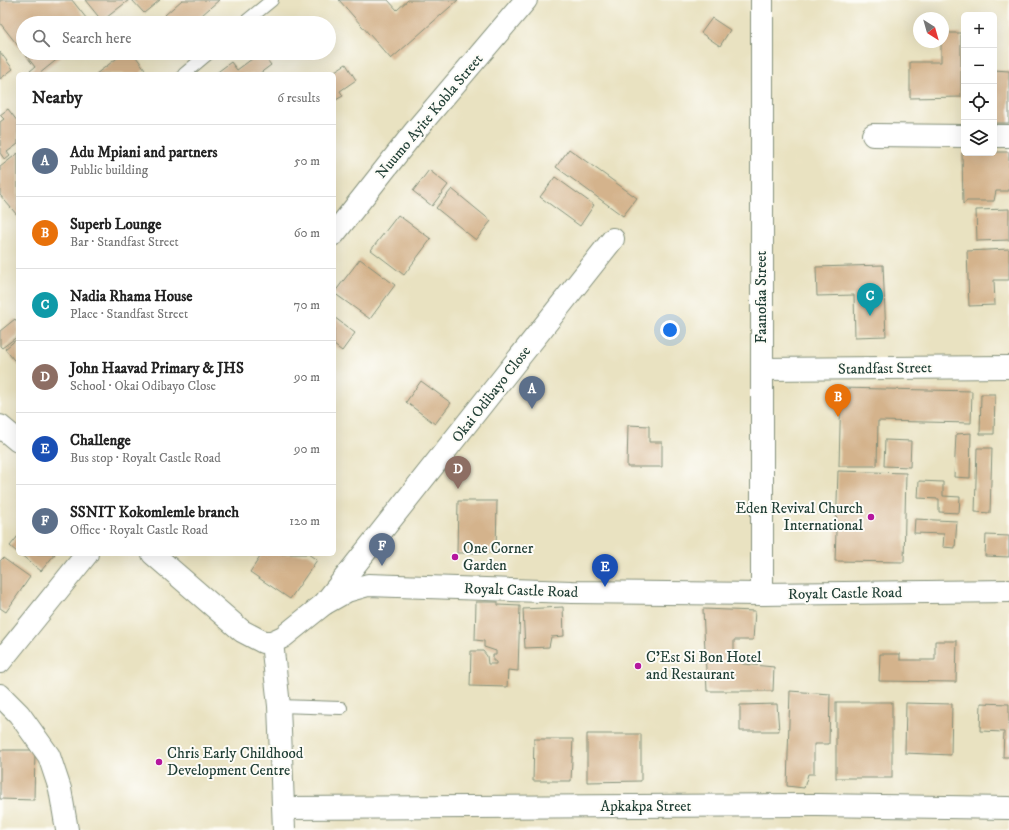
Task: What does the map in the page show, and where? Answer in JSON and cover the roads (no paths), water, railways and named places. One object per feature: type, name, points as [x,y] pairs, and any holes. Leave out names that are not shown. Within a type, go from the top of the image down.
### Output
[{"type":"street","name":"Nuumo Ayite Kobla Street","points":[[336,231],[415,131],[526,0]]},
{"type":"street","name":"Faanofaa Street","points":[[762,0],[762,594]]},
{"type":"street","points":[[873,135],[961,136]]},
{"type":"street","points":[[997,136],[1009,136]]},
{"type":"street","name":"Okai Odibayo Close","points":[[324,604],[613,239]]},
{"type":"street","name":"Standfast Street","points":[[762,369],[1009,367]]},
{"type":"street","points":[[0,426],[16,439]]},
{"type":"street","points":[[0,662],[85,556]]},
{"type":"street","points":[[155,556],[242,631],[263,642],[272,642],[279,706],[284,830]]},
{"type":"street","name":"Royalt Castle Road","points":[[272,642],[298,627],[324,604],[347,591],[368,585],[572,592],[762,594],[1009,591]]},
{"type":"street","points":[[0,695],[19,714],[50,756],[60,789],[66,830]]},
{"type":"street","name":"Apkakpa Street","points":[[284,808],[817,805],[1009,808]]},
{"type":"lane","points":[[253,16],[272,0]]},
{"type":"lane","points":[[186,72],[201,60]]},
{"type":"lane","points":[[279,706],[341,708]]},
{"type":"place","name":"Nadia Rhama House","points":[[870,316]]},
{"type":"place","name":"Adu Mpiani and partners","points":[[532,409]]},
{"type":"place","name":"Superb Lounge","points":[[838,417]]},
{"type":"place","name":"John Haavad Primary & JHS","points":[[458,489]]},
{"type":"place","name":"Eden Revival Church International","points":[[871,517]]},
{"type":"place","name":"One Corner Garden","points":[[455,557]]},
{"type":"place","name":"SSNIT Kokomlemle branch","points":[[382,566]]},
{"type":"place","name":"Challenge","points":[[605,587]]},
{"type":"place","name":"C'Est Si Bon Hotel and Restaurant","points":[[638,666]]},
{"type":"place","name":"Chris Early Childhood Development Centre","points":[[159,762]]}]
